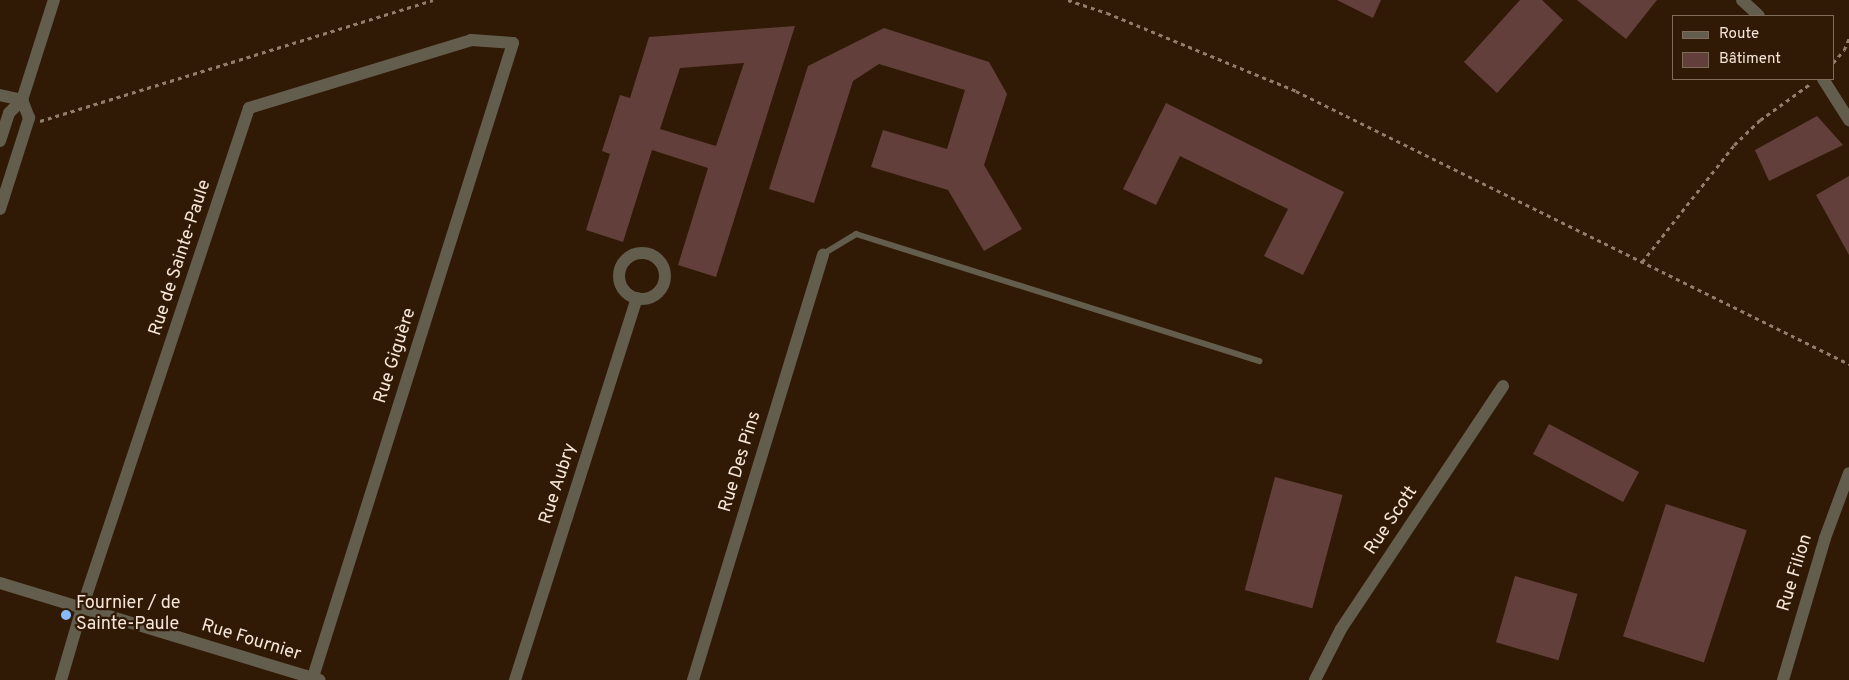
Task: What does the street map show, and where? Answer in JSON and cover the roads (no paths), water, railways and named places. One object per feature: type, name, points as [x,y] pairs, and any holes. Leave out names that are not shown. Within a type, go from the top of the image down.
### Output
[{"type":"street","points":[[0,141],[9,113],[22,100],[54,0]]},
{"type":"street","points":[[1742,0],[1759,15]]},
{"type":"street","name":"Rue de Sainte-Paule","points":[[61,680],[82,608],[249,108],[471,40],[514,43]]},
{"type":"street","name":"Rue Giguère","points":[[315,679],[514,43]]},
{"type":"street","points":[[1824,80],[1849,120]]},
{"type":"street","points":[[0,94],[22,100]]},
{"type":"street","points":[[0,209],[28,118],[22,100]]},
{"type":"street","name":"Rue Des Pins","points":[[692,680],[823,254]]},
{"type":"street","name":"Rue Aubry","points":[[515,680],[637,298]]},
{"type":"street","name":"Rue Scott","points":[[1314,680],[1341,629],[1503,386]]},
{"type":"street","name":"Rue Filion","points":[[1783,680],[1825,538],[1848,475]]},
{"type":"street","name":"Rue Fournier","points":[[0,583],[315,679]]},
{"type":"lane","points":[[823,254],[856,234],[1260,361]]},
{"type":"place","name":"Fournier / de Sainte-Paule","points":[[66,615]]}]
